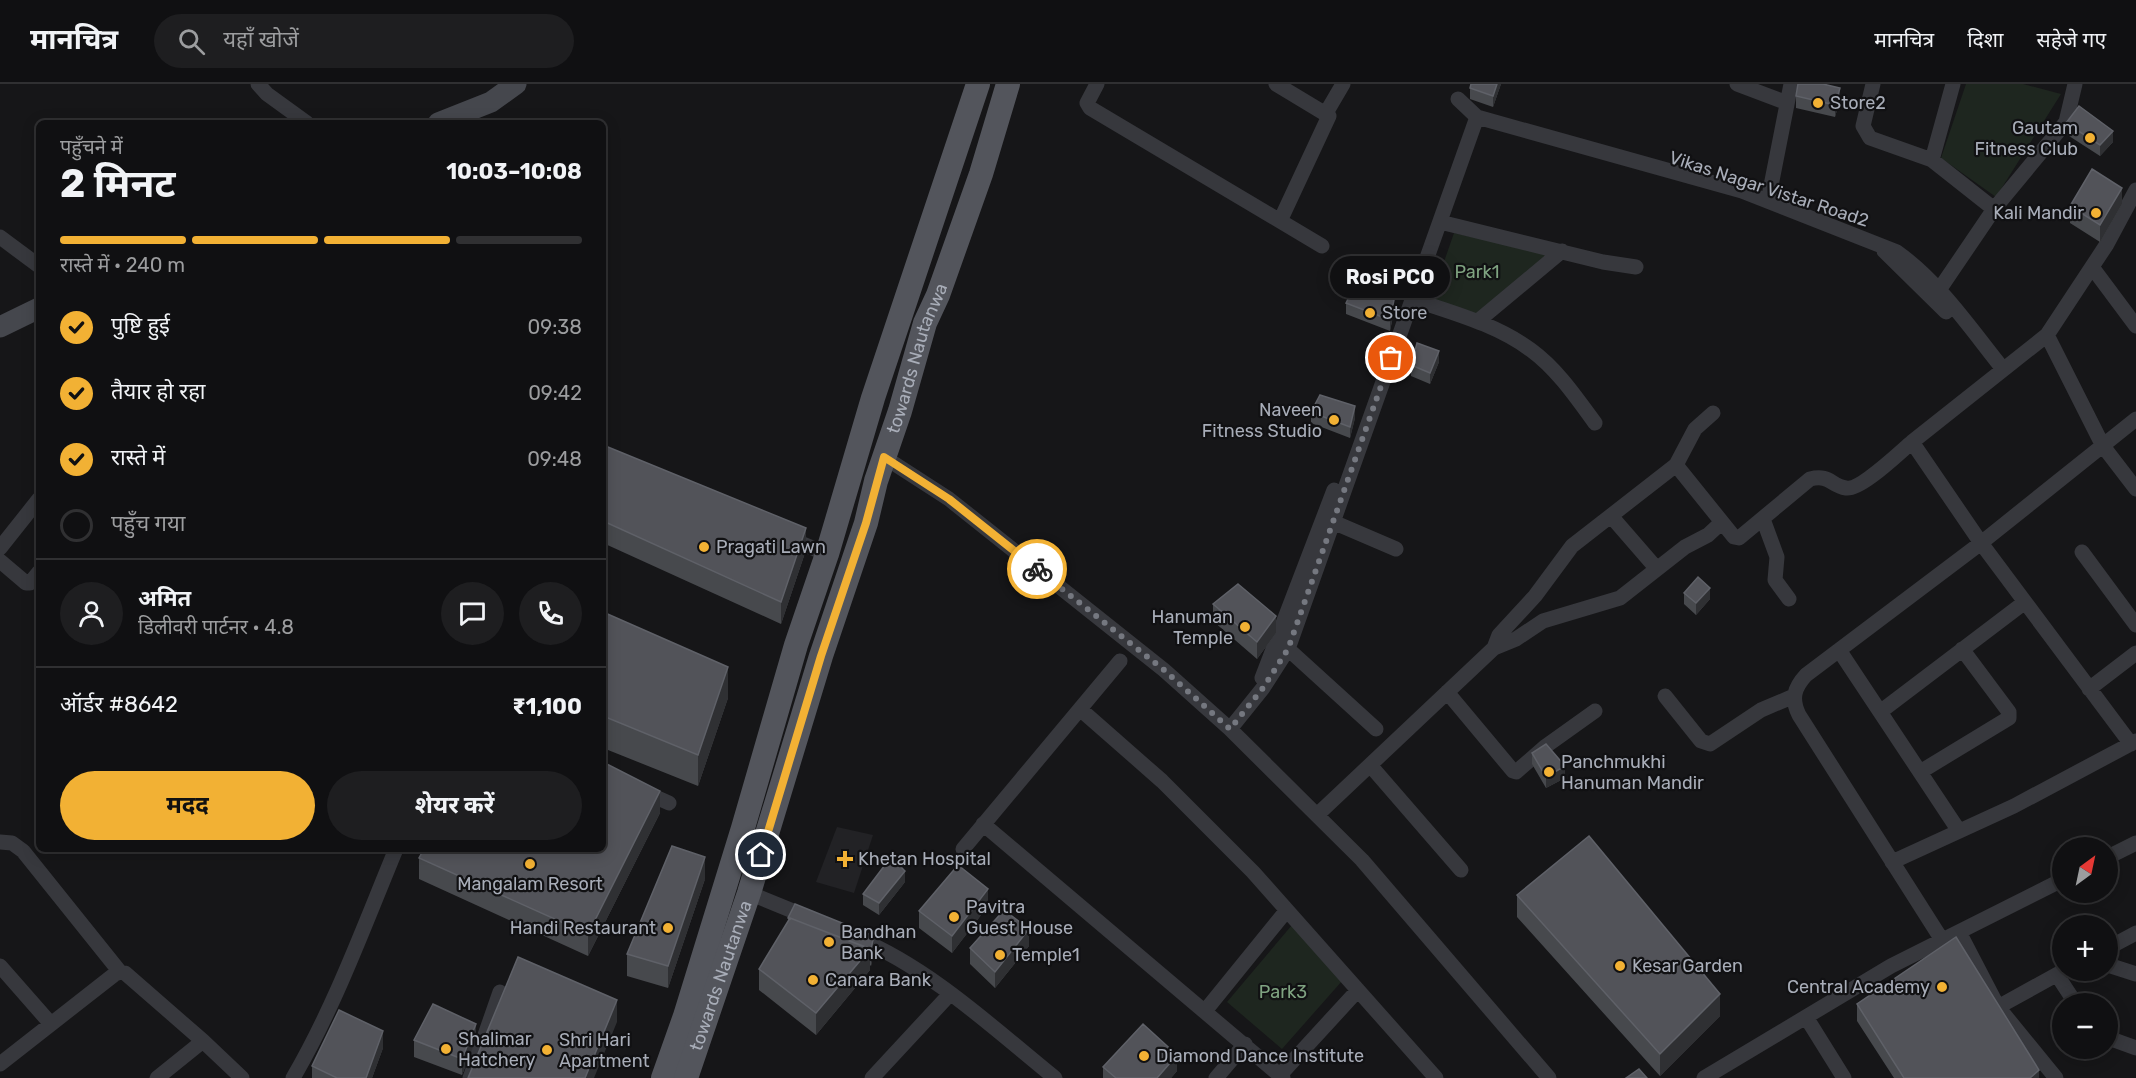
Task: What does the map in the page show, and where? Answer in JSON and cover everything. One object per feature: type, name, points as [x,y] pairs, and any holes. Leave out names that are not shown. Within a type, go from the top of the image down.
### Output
[{"type":"main road","name":"towards Nautanwa","points":[[686,1078],[749,893],[821,656],[866,523],[925,323],[938,296],[981,174],[1008,84]]},
{"type":"main road","points":[[663,1078],[686,1016],[796,645],[827,554],[873,398],[972,87]]},
{"type":"street","points":[[258,84],[267,94],[304,120]]},
{"type":"street","points":[[446,120],[491,102],[516,84]]},
{"type":"street","points":[[1097,84],[1088,103],[1090,108],[1322,246]]},
{"type":"street","points":[[1276,84],[1326,113],[1329,119],[1280,222]]},
{"type":"street","points":[[1326,113],[1343,84]]},
{"type":"street","points":[[1737,84],[1787,103]]},
{"type":"street","points":[[1768,201],[1791,84]]},
{"type":"street","points":[[1873,84],[1863,126],[1870,138],[1932,160],[1994,209]]},
{"type":"street","points":[[1932,160],[1953,84]]},
{"type":"street","points":[[1939,290],[1994,209],[2066,122],[2072,85]]},
{"type":"street","points":[[1458,99],[1483,119],[1742,191],[1897,252],[1916,265],[1958,310],[2000,365]]},
{"type":"street","points":[[1230,729],[1288,649],[1440,222],[1483,119]]},
{"type":"street","points":[[1253,700],[1483,119]]},
{"type":"street","name":"Vikas Nagar Vistar Road2","points":[[1483,119],[1875,243],[2000,365]]},
{"type":"street","points":[[1676,465],[1734,537],[1739,538],[1810,479],[1823,477],[1844,488],[1859,486],[2000,365],[2047,335],[2107,244],[2136,190]]},
{"type":"street","points":[[1440,222],[1603,262],[1636,267]]},
{"type":"street","points":[[0,237],[36,264]]},
{"type":"street","points":[[1478,321],[1562,252]]},
{"type":"street","points":[[2092,267],[2136,326]]},
{"type":"street","points":[[1412,299],[1478,321],[1514,338],[1533,351],[1554,371],[1595,423]]},
{"type":"street","points":[[0,327],[36,309]]},
{"type":"street","points":[[2047,335],[2103,446],[2136,489]]},
{"type":"street","points":[[1494,648],[1499,635],[1536,596],[1572,546],[1676,465],[1695,429],[1713,413]]},
{"type":"street","points":[[1942,940],[1799,715],[1794,696],[1797,686],[1806,675],[1981,543],[2136,419]]},
{"type":"street","points":[[1892,862],[2014,806],[2133,743],[1981,543],[1912,442]]},
{"type":"street","points":[[884,457],[949,499],[1164,670],[1230,729],[1362,860],[1549,1078]]},
{"type":"street","points":[[0,548],[36,503]]},
{"type":"street","points":[[1611,516],[1657,569]]},
{"type":"street","points":[[1763,519],[1777,556],[1774,580],[1790,599]]},
{"type":"street","points":[[1333,522],[1396,549]]},
{"type":"street","points":[[1317,815],[1494,648],[1516,639],[1543,621],[1620,598],[1692,542],[1708,535],[1722,522]]},
{"type":"street","points":[[774,532],[827,554]]},
{"type":"street","points":[[2082,552],[2136,625]]},
{"type":"street","points":[[0,561],[26,584],[36,575]]},
{"type":"street","points":[[1880,712],[2025,602]]},
{"type":"street","points":[[1288,649],[1376,729]]},
{"type":"street","points":[[1839,650],[1959,831]]},
{"type":"street","points":[[1920,772],[2009,717],[2009,712],[1962,650]]},
{"type":"street","points":[[2090,689],[2136,653]]},
{"type":"street","points":[[963,849],[1120,661]]},
{"type":"street","points":[[1447,692],[1514,772],[1595,711]]},
{"type":"street","points":[[1665,696],[1701,741],[1710,744],[1761,710],[1794,696]]},
{"type":"street","points":[[1080,709],[1204,822],[1287,910],[1436,1078]]},
{"type":"street","points":[[1370,765],[1461,870]]},
{"type":"street","points":[[631,786],[669,803]]},
{"type":"street","points":[[983,824],[1281,1076],[1358,990]]},
{"type":"street","points":[[0,842],[12,843],[23,851],[120,972],[242,1078]]},
{"type":"street","points":[[2118,852],[2136,843]]},
{"type":"street","points":[[293,1078],[310,1050],[329,1009],[395,852]]},
{"type":"street","points":[[1704,1078],[1891,966],[2052,885]]},
{"type":"street","points":[[749,893],[825,925]]},
{"type":"street","points":[[1205,1011],[1287,910]]},
{"type":"street","points":[[1959,932],[1998,1006],[2056,1078]]},
{"type":"street","points":[[2118,943],[2136,933]]},
{"type":"street","points":[[847,934],[904,962],[950,994],[1055,1078]]},
{"type":"street","points":[[0,966],[51,1024]]},
{"type":"street","points":[[2118,968],[2136,974]]},
{"type":"street","points":[[0,1064],[120,972]]},
{"type":"street","points":[[1998,1006],[2052,978]]},
{"type":"street","points":[[470,1078],[500,992]]},
{"type":"street","points":[[872,1078],[950,994]]},
{"type":"street","points":[[1806,1017],[1844,1078]]},
{"type":"street","points":[[157,1078],[202,1041]]},
{"type":"street","points":[[2118,1041],[2136,1048]]},
{"type":"street","points":[[1216,1078],[1245,1044]]},
{"type":"shaded area","name":"Khetan Hospital","points":[[837,827],[873,835],[854,893],[816,882]]},
{"type":"green space","points":[[1966,84],[2023,84],[2061,94],[1996,197],[1941,158]]},
{"type":"green space","name":"Park1","points":[[1454,233],[1549,254],[1477,315],[1431,299]]},
{"type":"green space","name":"Park3","points":[[1292,925],[1342,981],[1282,1049],[1227,1002]]},
{"type":"building","points":[[1471,84],[1497,84],[1493,96],[1470,88]]},
{"type":"building","points":[[1798,84],[1823,84],[1840,88],[1835,105],[1796,96]]},
{"type":"building","points":[[2079,106],[2113,131],[2100,145],[2066,123]]},
{"type":"building","points":[[2092,169],[2122,188],[2100,225],[2070,206]]},
{"type":"building","points":[[1356,283],[1394,300],[1390,320],[1346,303]]},
{"type":"building","points":[[1417,343],[1439,351],[1430,373],[1411,365]]},
{"type":"building","points":[[1320,395],[1355,406],[1350,427],[1311,412]]},
{"type":"building","name":"Pragati Lawn","points":[[606,446],[806,528],[781,602],[606,522]]},
{"type":"building","points":[[1698,577],[1710,588],[1696,603],[1684,593]]},
{"type":"building","points":[[1238,584],[1276,616],[1257,642],[1213,604]]},
{"type":"building","points":[[606,613],[728,667],[698,755],[606,717]]},
{"type":"building","points":[[1546,744],[1565,766],[1546,777],[1532,753]]},
{"type":"building","name":"Mangalam Resort","points":[[606,764],[660,791],[588,934],[419,858],[422,852],[606,852]]},
{"type":"building","name":"Kesar Garden","points":[[1589,836],[1720,994],[1660,1054],[1517,895]]},
{"type":"building","name":"Handi Restaurant","points":[[672,846],[705,857],[668,966],[627,954]]},
{"type":"building","points":[[891,857],[905,871],[879,903],[863,894]]},
{"type":"building","points":[[958,865],[988,889],[952,936],[919,911]]},
{"type":"building","points":[[795,904],[874,936],[871,949],[788,918]]},
{"type":"building","points":[[1004,910],[1029,929],[995,972],[970,948]]},
{"type":"building","name":"Canara Bank","points":[[790,918],[870,949],[816,1013],[759,969]]},
{"type":"building","name":"Central Academy","points":[[1956,937],[2039,1070],[2030,1078],[1904,1078],[1857,1004]]},
{"type":"building","name":"Shri Hari Apartment","points":[[518,957],[617,1000],[585,1078],[468,1078]]},
{"type":"building","points":[[433,1004],[476,1024],[462,1059],[414,1040]]},
{"type":"building","points":[[339,1010],[383,1031],[366,1078],[337,1078],[312,1066]]},
{"type":"building","points":[[1143,1024],[1177,1055],[1157,1078],[1116,1078],[1103,1067]]},
{"type":"building","points":[[1639,1069],[1647,1078],[1626,1078]]},
{"type":"way so far","points":[[1037,569],[1164,670],[1230,729],[1263,688],[1288,649],[1391,358]]},
{"type":"place","name":"Store2","points":[[1818,103]]},
{"type":"place","name":"Gautam Fitness Club","points":[[2090,138]]},
{"type":"place","name":"Kali Mandir","points":[[2096,213]]},
{"type":"place","name":"Store","points":[[1370,313]]},
{"type":"place","name":"Rosi PCO","points":[[1391,358]]},
{"type":"place","name":"Naveen Fitness Studio","points":[[1334,420]]},
{"type":"place","name":"Pragati Lawn","points":[[704,547]]},
{"type":"place","name":"Hanuman Temple","points":[[1245,627]]},
{"type":"place","name":"Panchmukhi Hanuman Mandir","points":[[1549,772]]},
{"type":"place","name":"Khetan Hospital","points":[[845,859]]},
{"type":"place","name":"Mangalam Resort","points":[[530,864]]},
{"type":"place","name":"Pavitra Guest House","points":[[954,917]]},
{"type":"place","name":"Handi Restaurant","points":[[668,928]]},
{"type":"place","name":"Bandhan Bank","points":[[829,942]]},
{"type":"place","name":"Temple1","points":[[1000,955]]},
{"type":"place","name":"Kesar Garden","points":[[1620,966]]},
{"type":"place","name":"Canara Bank","points":[[813,980]]},
{"type":"place","name":"Central Academy","points":[[1942,987]]},
{"type":"place","name":"Shalimar Hatchery","points":[[446,1049]]},
{"type":"place","name":"Shri Hari Apartment","points":[[547,1050]]},
{"type":"place","name":"Diamond Dance Institute","points":[[1144,1056]]},
{"type":"route","points":[[761,855],[821,656],[866,523],[884,457],[949,499],[1037,569]]}]
